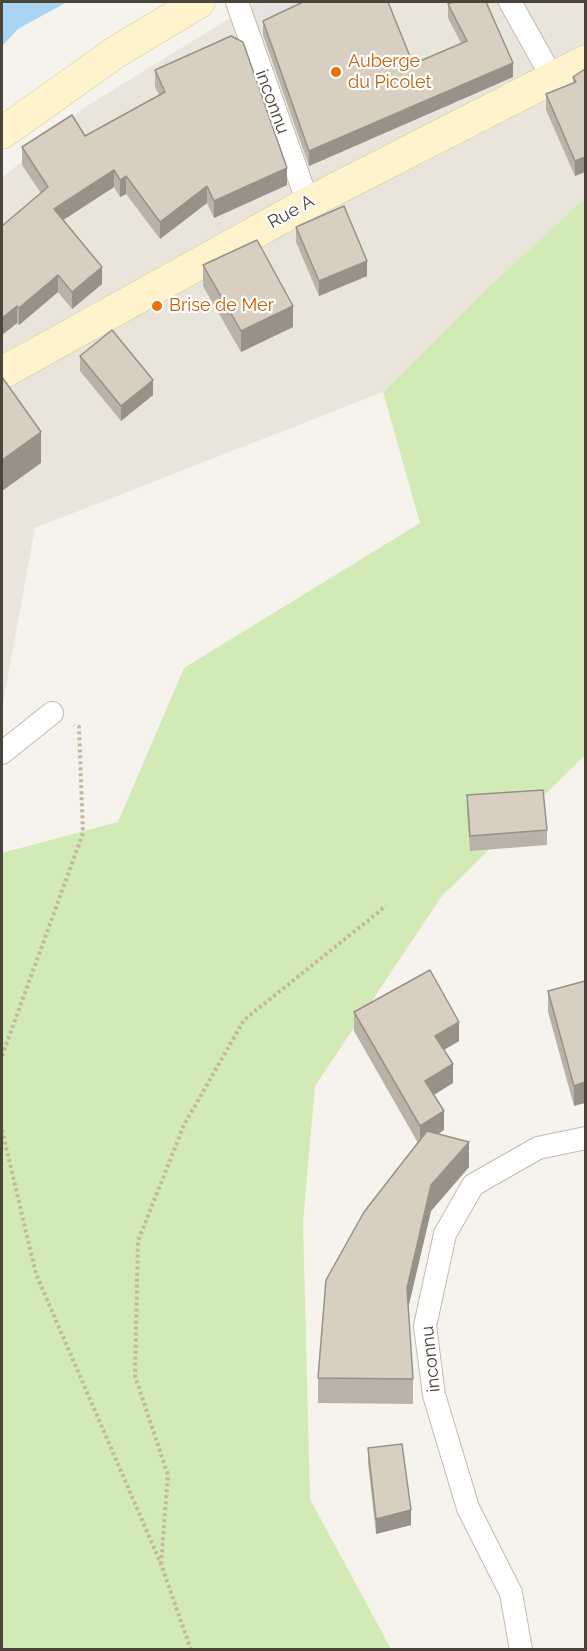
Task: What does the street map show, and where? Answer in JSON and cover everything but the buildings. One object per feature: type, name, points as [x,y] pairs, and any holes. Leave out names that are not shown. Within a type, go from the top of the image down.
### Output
[{"type":"street","points":[[2,133],[116,52],[199,2]]},
{"type":"street","name":"inconnu","points":[[237,2],[308,202]]},
{"type":"street","points":[[510,2],[553,79]]},
{"type":"street","name":"Rue A","points":[[2,373],[308,202],[585,61]]},
{"type":"street","points":[[2,753],[52,713]]},
{"type":"street","name":"inconnu","points":[[521,1650],[511,1593],[468,1508],[434,1395],[424,1326],[445,1234],[473,1185],[538,1148],[585,1138]]},
{"type":"path","points":[[2,1056],[83,832],[79,727],[52,713]]},
{"type":"path","points":[[161,1564],[168,1475],[135,1376],[138,1241],[184,1125],[244,1020],[386,906]]},
{"type":"path","points":[[2,1130],[36,1274],[161,1564],[191,1650]]},
{"type":"shaded area","points":[[256,2],[585,2],[585,198],[481,294],[383,392],[35,528],[2,709],[2,178],[82,109]]},
{"type":"shaded area","points":[[266,2],[308,2],[256,27],[251,9]]},
{"type":"green space","points":[[585,198],[585,755],[442,896],[315,1086],[303,1222],[310,1499],[391,1649],[2,1650],[2,853],[118,822],[184,668],[420,523],[383,392],[481,294]]},
{"type":"water","points":[[2,2],[67,2],[18,29],[2,46]]},
{"type":"place","name":"Auberge du Picolet","points":[[336,72]]},
{"type":"place","name":"Brise de Mer","points":[[157,306]]}]
